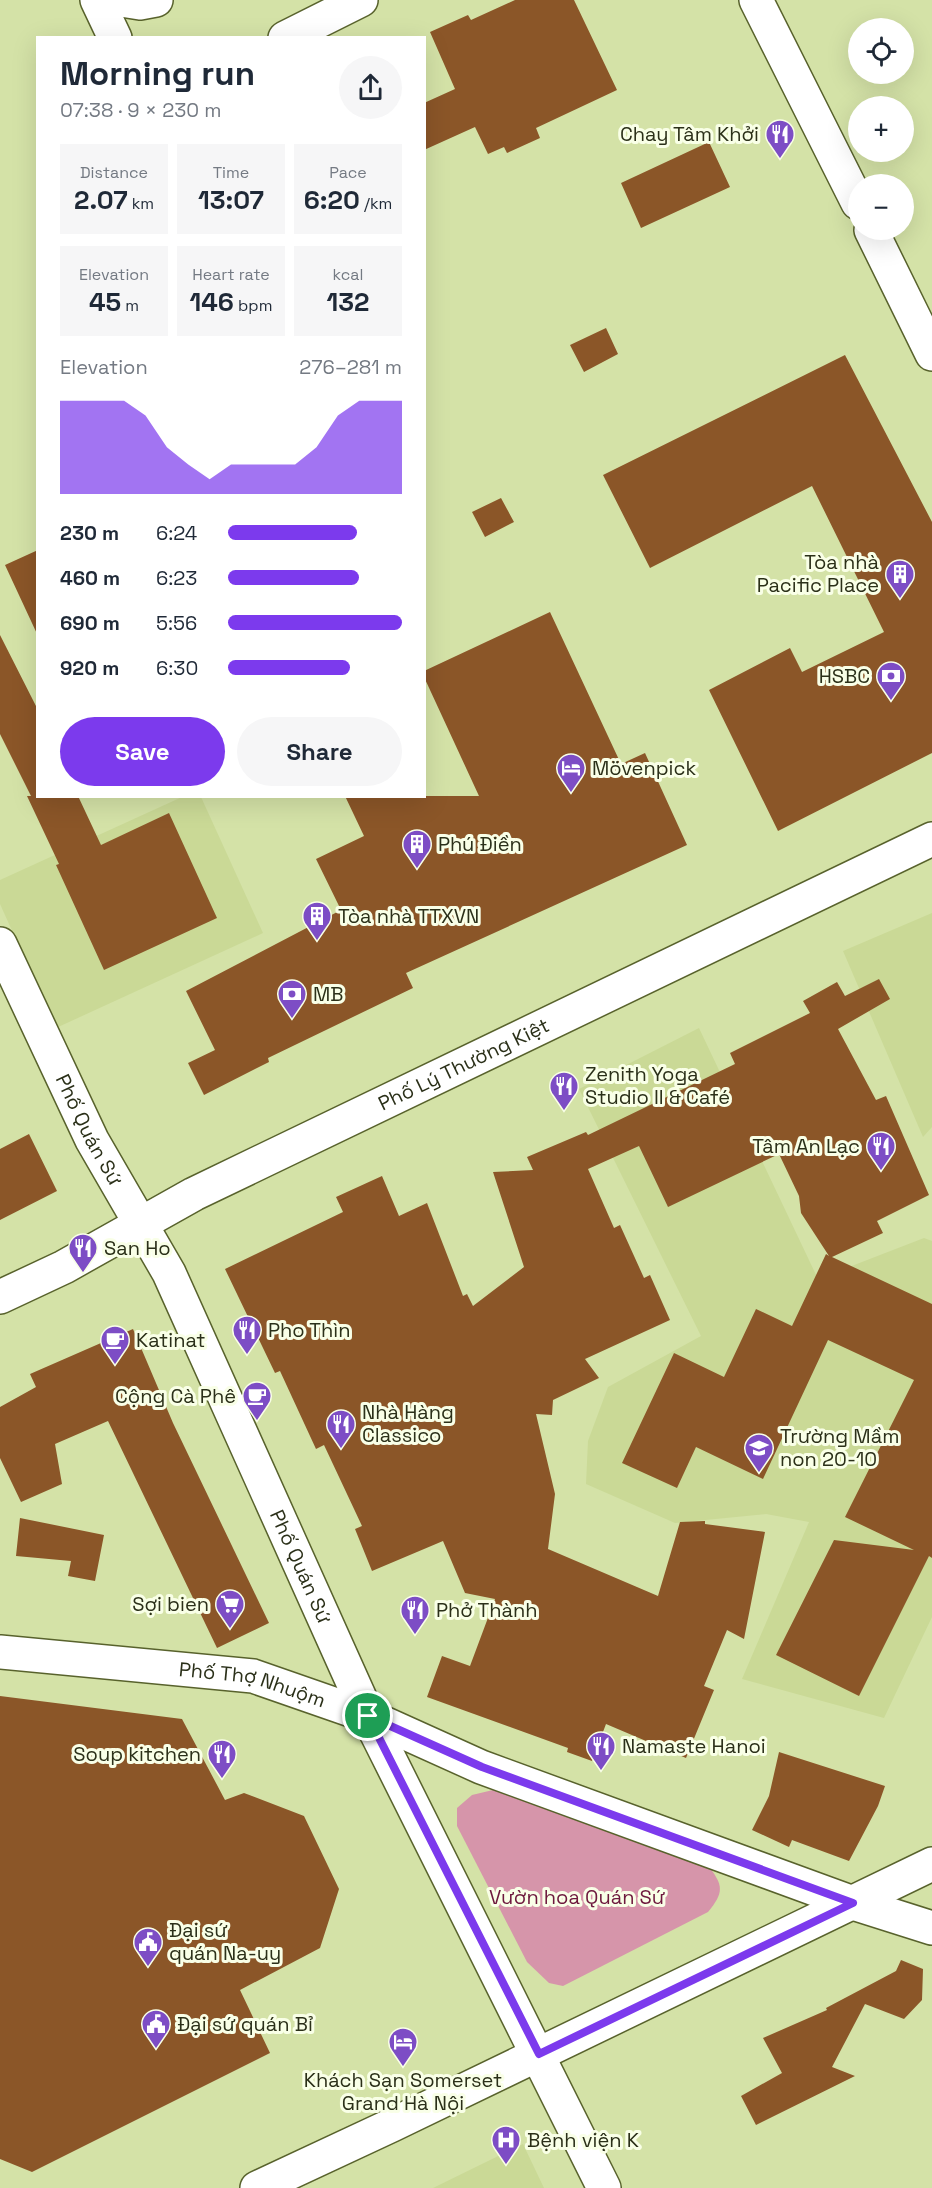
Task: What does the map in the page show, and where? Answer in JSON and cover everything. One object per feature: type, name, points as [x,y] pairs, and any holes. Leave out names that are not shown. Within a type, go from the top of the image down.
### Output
[{"type":"street","points":[[97,0],[114,36]]},
{"type":"street","points":[[121,0],[140,3],[156,0]]},
{"type":"street","points":[[289,36],[361,0]]},
{"type":"street","points":[[756,0],[848,183]]},
{"type":"street","points":[[876,240],[932,354]]},
{"type":"street","name":"Phố Lý Thường Kiệt","points":[[0,1297],[64,1267],[194,1194],[932,839]]},
{"type":"street","name":"Phố Quán Sứ","points":[[0,944],[92,1140],[169,1273],[368,1716],[604,2188]]},
{"type":"street","name":"Phố Thợ Nhuộm","points":[[0,1652],[253,1676],[368,1716],[482,1767],[853,1903],[932,1928]]},
{"type":"street","points":[[257,2188],[932,1864]]},
{"type":"shaded area","points":[[180,798],[201,798],[263,933],[56,1028],[0,904],[0,880]]},
{"type":"shaded area","points":[[932,913],[932,1127],[923,1137],[843,951]]},
{"type":"shaded area","name":"Trường Mầm non 20-10","points":[[699,1028],[818,1279],[924,1238],[932,1241],[932,1617],[884,1718],[742,1679],[809,1522],[766,1514],[675,1523],[586,1484],[588,1441],[608,1387],[701,1336],[579,1089]]},
{"type":"shaded area","name":"Bệnh viện K","points":[[523,2144],[544,2188],[433,2188]]},
{"type":"green space","name":"Vườn hoa Quán Sứ","points":[[493,1790],[707,1864],[719,1883],[717,1899],[708,1912],[563,1986],[549,1983],[527,1962],[457,1826],[457,1808],[472,1795]]},
{"type":"building","points":[[515,0],[574,0],[617,90],[536,128],[540,138],[507,153],[504,147],[488,154],[475,127],[426,149],[426,102],[455,89],[430,32],[468,15],[471,20]]},
{"type":"building","points":[[709,142],[730,187],[641,228],[621,183]]},
{"type":"building","points":[[606,328],[618,354],[584,372],[570,345]]},
{"type":"building","name":"Tòa nhà Pacific Place","points":[[845,355],[932,522],[932,753],[778,831],[709,690],[790,648],[802,672],[884,632],[812,486],[650,568],[603,475]]},
{"type":"building","points":[[501,498],[514,522],[485,537],[472,512]]},
{"type":"building","points":[[36,551],[36,632],[5,565]]},
{"type":"building","points":[[550,612],[621,764],[645,753],[687,845],[406,973],[413,988],[268,1058],[269,1062],[204,1095],[188,1063],[215,1050],[186,991],[341,910],[316,859],[364,836],[346,798],[479,796],[426,681],[426,670]]},
{"type":"building","points":[[0,635],[36,706],[36,798],[79,798],[101,845],[169,813],[217,918],[104,970],[27,796],[31,796],[0,734]]},
{"type":"building","points":[[879,979],[890,999],[838,1029],[876,1100],[886,1096],[929,1195],[877,1221],[883,1233],[832,1257],[932,1304],[932,1558],[929,1556],[859,1696],[776,1655],[834,1540],[914,1550],[845,1517],[914,1380],[828,1340],[763,1479],[696,1447],[677,1488],[622,1463],[674,1353],[724,1377],[756,1309],[792,1326],[826,1254],[829,1256],[801,1213],[799,1196],[779,1154],[668,1207],[639,1146],[588,1169],[614,1228],[620,1225],[644,1278],[650,1275],[670,1320],[585,1359],[599,1378],[553,1400],[552,1415],[536,1414],[555,1494],[548,1549],[658,1596],[680,1522],[705,1521],[705,1524],[765,1532],[744,1639],[727,1630],[704,1686],[714,1690],[686,1758],[606,1724],[592,1761],[567,1752],[568,1748],[427,1697],[442,1656],[470,1666],[495,1599],[465,1593],[443,1541],[372,1571],[355,1529],[362,1526],[324,1445],[316,1449],[280,1371],[275,1373],[225,1269],[343,1212],[336,1197],[382,1176],[399,1216],[427,1203],[463,1296],[467,1294],[473,1306],[524,1267],[493,1172],[533,1170],[527,1157],[586,1132],[588,1135],[735,1064],[730,1053],[810,1013],[803,1001],[837,982],[845,996]]},
{"type":"building","points":[[29,1134],[57,1191],[0,1220],[0,1149]]},
{"type":"building","points":[[133,1329],[173,1423],[269,1623],[217,1648],[108,1421],[55,1444],[62,1484],[21,1502],[0,1458],[0,1407],[36,1387],[30,1374]]},
{"type":"building","points":[[20,1518],[104,1535],[95,1581],[68,1576],[71,1561],[16,1556]]},
{"type":"building","points":[[0,1696],[182,1719],[225,1800],[244,1793],[304,1816],[339,1889],[320,1948],[240,1990],[270,2053],[32,2172],[0,2159]]},
{"type":"building","points":[[779,1752],[885,1786],[878,1806],[849,1861],[792,1840],[789,1847],[752,1830],[769,1796]]},
{"type":"building","points":[[901,1960],[923,1969],[922,2000],[904,2019],[865,2004],[832,2067],[855,2076],[756,2125],[741,2096],[782,2073],[763,2038],[827,2010],[826,2008],[896,1971]]},
{"type":"place","name":"Chay Tâm Khởi","points":[[780,160]]},
{"type":"place","name":"Tòa nhà Pacific Place","points":[[900,600]]},
{"type":"place","name":"HSBC","points":[[891,702]]},
{"type":"place","name":"Mövenpick","points":[[571,794]]},
{"type":"place","name":"Phú Điền","points":[[417,870]]},
{"type":"place","name":"Tòa nhà TTXVN","points":[[317,942]]},
{"type":"place","name":"MB","points":[[292,1020]]},
{"type":"place","name":"Zenith Yoga Studio II & Café","points":[[564,1112]]},
{"type":"place","name":"Tâm An Lạc","points":[[881,1172]]},
{"type":"place","name":"San Ho","points":[[83,1274]]},
{"type":"place","name":"Pho Thìn","points":[[247,1356]]},
{"type":"place","name":"Katinat","points":[[115,1366]]},
{"type":"place","name":"Cộng Cà Phê","points":[[257,1422]]},
{"type":"place","name":"Nhà Hàng Classico","points":[[341,1450]]},
{"type":"place","name":"Trường Mầm non 20-10","points":[[759,1474]]},
{"type":"place","name":"Sợi bien","points":[[230,1630]]},
{"type":"place","name":"Phở Thành","points":[[415,1636]]},
{"type":"place","name":"Namaste Hanoi","points":[[601,1772]]},
{"type":"place","name":"Soup kitchen","points":[[222,1780]]},
{"type":"place","name":"Đại sứ quán Na-uy","points":[[148,1968]]},
{"type":"place","name":"Đại sứ quán Bỉ","points":[[156,2050]]},
{"type":"place","name":"Khách Sạn Somerset Grand Hà Nội","points":[[403,2068]]},
{"type":"place","name":"Bệnh viện K","points":[[506,2166]]},
{"type":"route","points":[[368,1716],[482,1767],[853,1903],[539,2054],[368,1716]]}]
